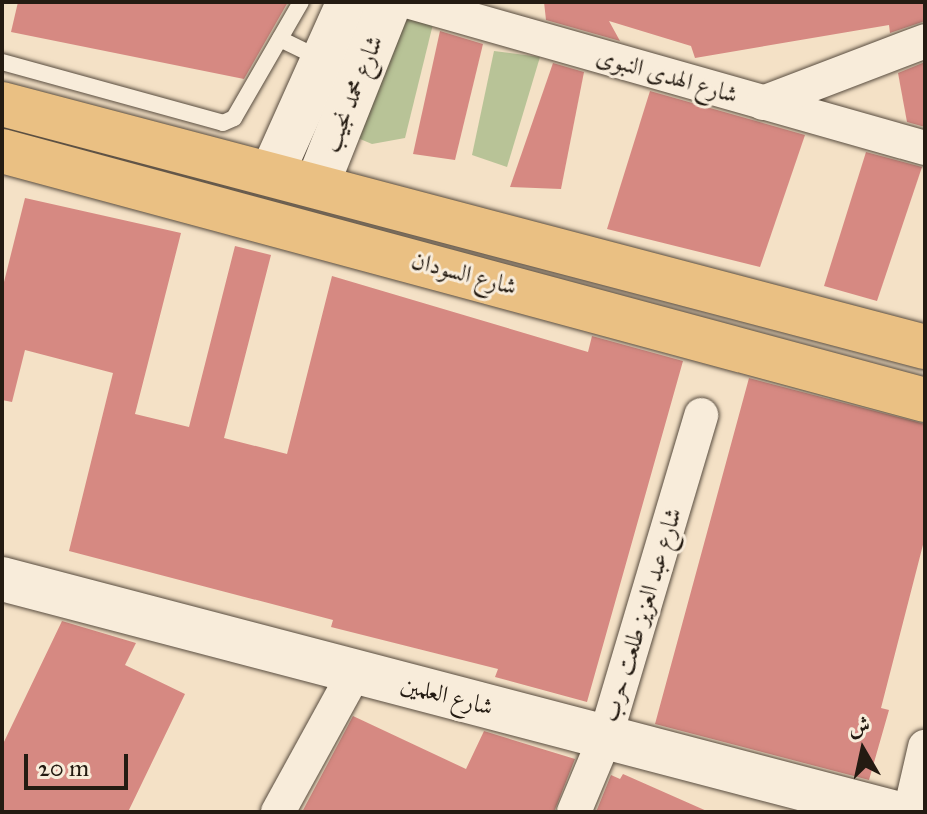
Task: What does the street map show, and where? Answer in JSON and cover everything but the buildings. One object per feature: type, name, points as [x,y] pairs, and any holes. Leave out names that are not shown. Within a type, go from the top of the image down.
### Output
[{"type":"main road","name":"شارع السودان","points":[[2,104],[61,99],[272,173],[925,347]]},
{"type":"main road","name":"شارع السودان","points":[[2,151],[925,400]]},
{"type":"street","name":"شارع محمد نجيب","points":[[272,173],[349,2]]},
{"type":"street","name":"شارع محمد نجيب","points":[[317,185],[410,3]]},
{"type":"street","name":"شارع الهدى النبوى","points":[[410,3],[925,148]]},
{"type":"street","points":[[763,103],[925,41]]},
{"type":"street","name":"شارع عبد العزيز طلعت حرب","points":[[574,812],[605,738],[701,415]]},
{"type":"street","name":"شارع العلمين","points":[[2,579],[892,812]]},
{"type":"street","points":[[278,812],[355,672]]},
{"type":"street","points":[[910,812],[925,747]]},
{"type":"lane","points":[[2,62],[61,99],[223,123],[234,118],[301,2]]},
{"type":"lane","points":[[280,39],[323,60]]},
{"type":"green space","points":[[399,6],[434,20],[405,138],[372,144],[348,134]]},
{"type":"green space","points":[[494,51],[540,57],[507,167],[472,155]]}]
